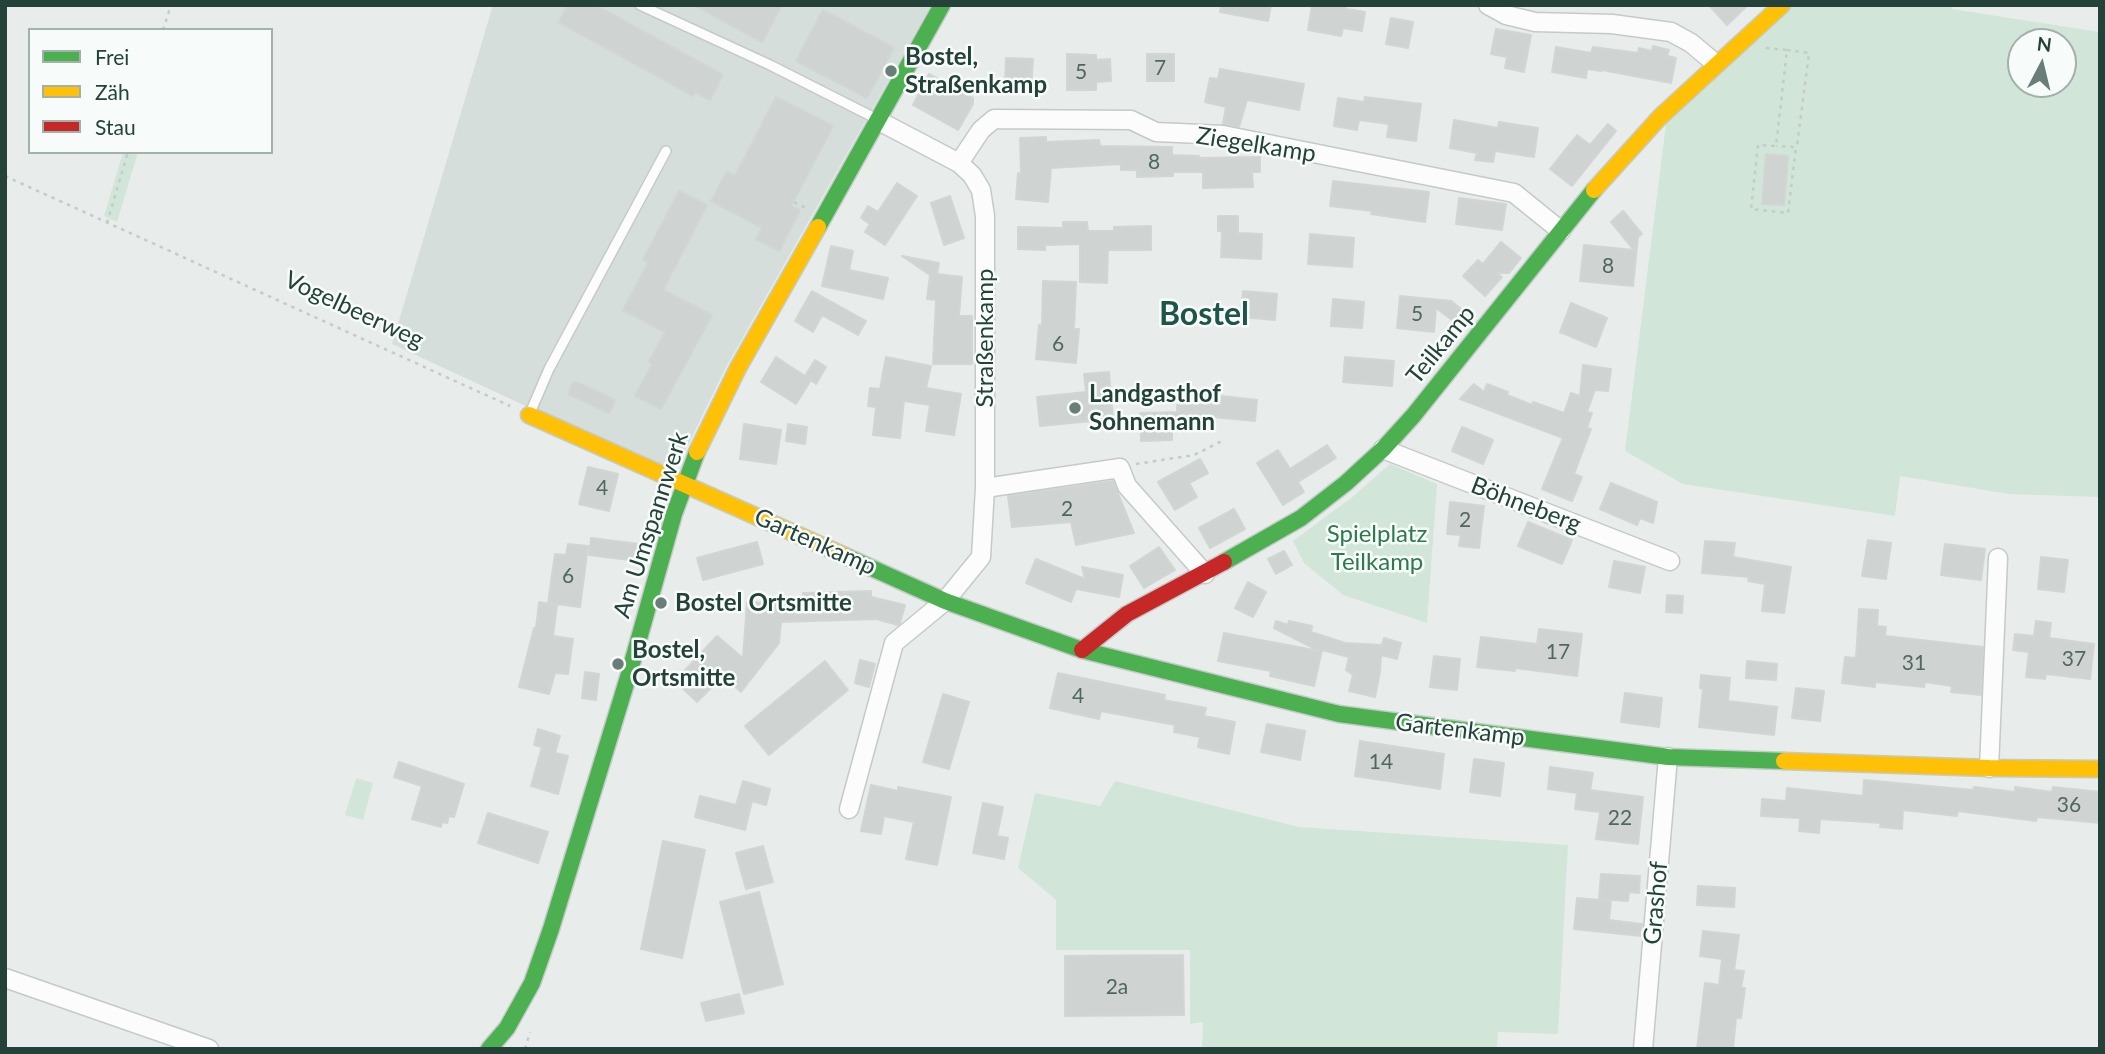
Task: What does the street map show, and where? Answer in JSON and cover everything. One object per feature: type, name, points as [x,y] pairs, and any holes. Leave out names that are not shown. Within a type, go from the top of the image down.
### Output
[{"type":"street","name":"Am Umspannwerk","points":[[489,1049],[507,1028],[533,983],[548,940],[684,484],[702,438],[942,5]]},
{"type":"street","points":[[1488,5],[1506,15],[1535,22],[1612,24],[1671,32],[1691,43],[1716,65]]},
{"type":"street","name":"Teilkamp","points":[[1082,650],[1127,614],[1205,574],[1301,517],[1346,483],[1383,449],[1413,416],[1619,161],[1660,117],[1782,5]]},
{"type":"street","name":"Ziegelkamp","points":[[959,163],[981,130],[994,119],[1131,120],[1156,132],[1223,135],[1514,193],[1561,231]]},
{"type":"street","name":"Straßenkamp","points":[[877,120],[959,163],[981,190],[984,203],[985,488],[981,557],[945,601]]},
{"type":"street","points":[[528,415],[684,484]]},
{"type":"street","name":"Böhneberg","points":[[1383,449],[1670,561]]},
{"type":"street","points":[[985,488],[1120,468],[1127,486],[1205,574]]},
{"type":"street","name":"Gartenkamp","points":[[684,484],[945,601],[1082,650],[1339,714],[1668,757],[2100,769]]},
{"type":"street","points":[[1989,768],[1998,558]]},
{"type":"street","points":[[849,809],[894,643],[945,601]]},
{"type":"street","name":"Grashof","points":[[1643,1049],[1668,757]]},
{"type":"street","points":[[5,978],[209,1049]]},
{"type":"lane","points":[[640,5],[770,65],[877,120]]},
{"type":"lane","points":[[528,415],[549,369],[666,151]]},
{"type":"path","points":[[164,28],[170,5]]},
{"type":"path","points":[[1738,45],[1809,52],[1788,213],[1751,209],[1758,145],[1796,147]]},
{"type":"path","points":[[1776,146],[1787,50]]},
{"type":"path","points":[[107,223],[127,154]]},
{"type":"path","name":"Vogelbeerweg","points":[[5,176],[528,415]]},
{"type":"path","points":[[1120,468],[1130,464],[1194,455],[1224,440]]},
{"type":"shaded area","points":[[493,5],[931,5],[725,369],[679,464],[657,467],[392,344]]},
{"type":"green space","points":[[1792,5],[1952,5],[1952,9],[2074,28],[2007,28],[2007,98],[2077,98],[2077,28],[2100,32],[2100,497],[2009,494],[1900,476],[1895,516],[1683,484],[1625,451],[1666,124]]},
{"type":"green space","points":[[122,154],[137,154],[117,222],[104,216]]},
{"type":"green space","name":"Spielplatz Teilkamp","points":[[1390,464],[1437,484],[1427,623],[1343,595],[1304,563],[1293,541],[1351,498]]},
{"type":"green space","points":[[356,778],[373,783],[363,820],[345,815]]},
{"type":"green space","points":[[1115,781],[1299,827],[1568,845],[1558,1034],[1498,1032],[1497,1049],[1202,1049],[1203,1022],[1190,1024],[1190,950],[1056,950],[1056,900],[1018,868],[1035,793],[1100,806]]},
{"type":"building","points":[[568,5],[595,5],[723,75],[710,100],[695,92],[693,96],[559,22]]},
{"type":"building","points":[[694,5],[782,5],[762,42]]},
{"type":"building","points":[[1221,5],[1271,5],[1268,21],[1220,12]]},
{"type":"building","points":[[1312,5],[1346,5],[1346,9],[1365,12],[1362,31],[1343,28],[1341,36],[1308,30]]},
{"type":"building","points":[[1709,5],[1748,5],[1727,25]]},
{"type":"building","points":[[823,10],[894,48],[867,98],[796,61]]},
{"type":"building","points":[[1391,18],[1413,22],[1408,48],[1386,44]]},
{"type":"building","points":[[1496,29],[1531,35],[1524,72],[1505,68],[1507,57],[1491,54]]},
{"type":"building","points":[[1653,46],[1669,50],[1667,56],[1676,58],[1671,83],[1602,70],[1587,69],[1586,78],[1552,72],[1556,47],[1591,53],[1593,47],[1638,53],[1639,48],[1652,51]]},
{"type":"building","points":[[1067,54],[1096,55],[1096,60],[1110,59],[1111,81],[1096,82],[1096,90],[1067,90]]},
{"type":"building","points":[[1147,54],[1174,54],[1174,81],[1147,81]]},
{"type":"building","points":[[1006,58],[1033,59],[1031,88],[1005,87]]},
{"type":"building","points":[[1220,69],[1304,84],[1299,110],[1247,100],[1239,127],[1223,124],[1226,107],[1205,102],[1210,78],[1218,79]]},
{"type":"building","points":[[929,74],[973,98],[973,104],[958,130],[913,105]]},
{"type":"building","points":[[776,97],[833,126],[791,206],[800,210],[779,251],[756,239],[762,228],[711,201],[727,172],[735,176]]},
{"type":"building","points":[[1365,97],[1421,104],[1416,141],[1387,137],[1389,124],[1359,120],[1357,130],[1334,126],[1338,98],[1364,102]]},
{"type":"building","points":[[1454,120],[1498,128],[1499,122],[1538,128],[1534,157],[1495,151],[1493,162],[1475,160],[1477,153],[1450,148]]},
{"type":"building","points":[[1608,124],[1616,131],[1572,186],[1550,169],[1577,135],[1590,145]]},
{"type":"building","points":[[1046,137],[1046,142],[1099,140],[1100,146],[1172,147],[1172,155],[1199,158],[1260,157],[1260,172],[1252,172],[1253,187],[1203,188],[1203,172],[1173,172],[1173,176],[1137,177],[1137,170],[1121,170],[1121,164],[1051,168],[1048,202],[1016,199],[1018,173],[1021,174],[1020,138]]},
{"type":"building","points":[[1766,154],[1788,156],[1784,205],[1762,204]]},
{"type":"building","points":[[1333,181],[1429,192],[1425,222],[1330,206]]},
{"type":"building","points":[[897,183],[917,196],[885,245],[865,232],[870,224],[861,218],[868,206],[878,212]]},
{"type":"building","points":[[679,191],[707,205],[663,290],[712,315],[661,409],[635,396],[665,332],[623,310],[648,263],[643,260]]},
{"type":"building","points":[[950,196],[964,238],[944,245],[931,203]]},
{"type":"building","points":[[1459,198],[1506,204],[1502,230],[1456,224]]},
{"type":"building","points":[[1623,211],[1642,234],[1638,237],[1633,286],[1580,281],[1584,245],[1634,250],[1611,222]]},
{"type":"building","points":[[1218,216],[1238,216],[1238,233],[1262,234],[1261,259],[1221,257],[1222,231],[1218,231]]},
{"type":"building","points":[[1063,222],[1087,222],[1088,231],[1151,226],[1151,250],[1108,250],[1107,283],[1080,282],[1080,244],[1045,245],[1045,250],[1018,249],[1018,227],[1063,228]]},
{"type":"building","points":[[1310,234],[1354,238],[1352,267],[1308,264]]},
{"type":"building","points":[[1501,242],[1521,258],[1509,273],[1496,273],[1502,277],[1485,296],[1463,276],[1478,260],[1483,264]]},
{"type":"building","points":[[831,246],[853,251],[849,270],[888,278],[883,299],[822,286]]},
{"type":"building","points":[[902,256],[939,263],[937,274],[962,277],[959,316],[972,316],[972,364],[933,364],[936,300],[927,299],[930,275]]},
{"type":"building","points":[[1043,281],[1076,282],[1074,329],[1079,329],[1076,363],[1036,359],[1039,325],[1042,326]]},
{"type":"building","points":[[812,291],[866,321],[858,335],[822,315],[813,332],[795,321]]},
{"type":"building","points":[[1243,291],[1277,294],[1275,320],[1240,317]]},
{"type":"building","points":[[1400,296],[1451,301],[1464,311],[1456,323],[1436,308],[1434,332],[1397,328]]},
{"type":"building","points":[[1333,299],[1364,302],[1362,328],[1331,326]]},
{"type":"building","points":[[1571,303],[1607,318],[1596,347],[1560,332]]},
{"type":"building","points":[[776,357],[805,376],[815,360],[826,367],[816,384],[811,380],[796,404],[761,382]]},
{"type":"building","points":[[886,357],[931,366],[926,388],[961,394],[954,435],[926,431],[930,405],[904,401],[900,438],[873,435],[876,407],[868,406],[870,388],[880,389]]},
{"type":"building","points":[[1345,357],[1394,361],[1392,386],[1343,382]]},
{"type":"building","points":[[1583,365],[1611,369],[1608,391],[1595,390],[1587,412],[1592,413],[1587,428],[1591,429],[1574,474],[1582,477],[1572,501],[1542,489],[1563,438],[1460,399],[1474,384],[1484,392],[1487,384],[1532,405],[1533,402],[1564,413],[1571,393],[1580,396]]},
{"type":"building","name":"Landgasthof Sohnemann","points":[[1109,372],[1113,419],[1040,426],[1037,397],[1086,392],[1084,374]]},
{"type":"building","points":[[574,381],[615,400],[609,413],[568,394]]},
{"type":"building","points":[[1222,396],[1257,400],[1255,421],[1213,417],[1213,420],[1195,420],[1195,415],[1185,414],[1185,431],[1172,431],[1172,440],[1141,441],[1140,413],[1177,412],[1177,405],[1221,404]]},
{"type":"building","points":[[744,424],[781,430],[776,464],[740,459]]},
{"type":"building","points":[[788,424],[807,427],[805,444],[786,441]]},
{"type":"building","points":[[1462,427],[1493,440],[1483,464],[1452,451]]},
{"type":"building","points":[[1327,445],[1336,458],[1298,482],[1304,492],[1283,505],[1257,463],[1278,450],[1290,469]]},
{"type":"building","points":[[1200,459],[1208,473],[1189,483],[1197,497],[1175,510],[1158,482]]},
{"type":"building","points":[[588,467],[618,474],[609,511],[579,504]]},
{"type":"building","points":[[1113,481],[1134,533],[1076,545],[1071,522],[1012,527],[1008,496]]},
{"type":"building","points":[[1611,483],[1657,502],[1653,523],[1640,518],[1637,525],[1600,509]]},
{"type":"building","points":[[1450,502],[1484,506],[1479,548],[1459,546],[1461,535],[1447,534]]},
{"type":"building","points":[[1234,509],[1245,529],[1210,548],[1199,528]]},
{"type":"building","points":[[1528,522],[1572,540],[1562,564],[1518,546]]},
{"type":"building","points":[[591,538],[639,544],[638,561],[589,555]]},
{"type":"building","points":[[1868,540],[1891,543],[1886,579],[1862,576]]},
{"type":"building","points":[[1705,541],[1735,543],[1733,557],[1791,567],[1784,613],[1762,611],[1765,584],[1748,581],[1749,577],[1702,573]]},
{"type":"building","points":[[757,542],[763,564],[703,580],[697,558]]},
{"type":"building","points":[[568,544],[588,546],[580,607],[548,603],[555,554],[566,555]]},
{"type":"building","points":[[1945,544],[1985,549],[1981,580],[1941,575]]},
{"type":"building","points":[[1159,547],[1175,570],[1144,588],[1130,566]]},
{"type":"building","points":[[1284,551],[1292,565],[1276,574],[1268,559]]},
{"type":"building","points":[[2041,557],[2068,560],[2064,592],[2038,589]]},
{"type":"building","points":[[1036,559],[1085,579],[1082,567],[1123,575],[1119,597],[1076,589],[1071,602],[1026,583]]},
{"type":"building","points":[[1614,561],[1645,567],[1640,593],[1609,587]]},
{"type":"building","points":[[1248,582],[1266,592],[1253,617],[1235,608]]},
{"type":"building","points":[[871,591],[871,597],[905,605],[898,625],[876,619],[781,622],[779,643],[741,692],[723,676],[697,702],[675,681],[717,636],[743,658],[747,602],[803,605],[803,593]]},
{"type":"building","points":[[1667,595],[1683,596],[1682,613],[1666,612]]},
{"type":"building","points":[[539,602],[557,605],[553,636],[573,639],[568,674],[555,673],[549,694],[519,687],[536,628]]},
{"type":"building","points":[[1859,609],[1878,610],[1877,626],[1886,627],[1885,636],[1983,647],[1981,695],[1951,692],[1952,686],[1925,682],[1924,687],[1875,682],[1875,687],[1842,683],[1845,657],[1856,658]]},
{"type":"building","points":[[1276,621],[1288,625],[1289,621],[1312,626],[1311,632],[1345,643],[1381,647],[1384,638],[1401,643],[1397,659],[1381,655],[1375,697],[1349,691],[1353,675],[1346,670],[1349,657],[1322,650],[1314,686],[1270,676],[1271,671],[1218,661],[1224,633],[1319,651],[1274,628]]},
{"type":"building","points":[[2036,621],[2051,623],[2049,638],[2094,644],[2090,679],[2046,674],[2045,679],[2026,677],[2029,652],[2013,650],[2015,634],[2034,636]]},
{"type":"building","points":[[1539,629],[1582,634],[1577,676],[1515,668],[1515,671],[1477,667],[1481,637],[1537,644]]},
{"type":"building","points":[[1434,656],[1460,659],[1457,690],[1430,687]]},
{"type":"building","points":[[860,660],[875,664],[869,687],[855,683]]},
{"type":"building","points":[[825,661],[848,690],[769,755],[745,726]]},
{"type":"building","points":[[1747,661],[1777,664],[1776,680],[1746,678]]},
{"type":"building","points":[[585,672],[599,674],[596,700],[582,698]]},
{"type":"building","points":[[1058,673],[1165,695],[1164,700],[1206,708],[1204,716],[1235,722],[1229,754],[1198,747],[1200,737],[1174,732],[1175,725],[1101,711],[1099,719],[1050,708]]},
{"type":"building","points":[[1701,675],[1730,678],[1728,701],[1777,707],[1774,735],[1699,727],[1703,689],[1700,688]]},
{"type":"building","points":[[1796,688],[1824,691],[1820,721],[1792,718]]},
{"type":"building","points":[[1625,693],[1662,698],[1659,727],[1621,722]]},
{"type":"building","points":[[943,694],[969,702],[949,769],[923,762]]},
{"type":"building","points":[[1267,724],[1305,731],[1300,760],[1261,752]]},
{"type":"building","points":[[538,729],[560,736],[555,753],[568,756],[558,794],[531,786],[542,747],[534,745]]},
{"type":"building","points":[[1360,741],[1444,754],[1440,789],[1355,776]]},
{"type":"building","points":[[1474,759],[1504,763],[1500,796],[1470,792]]},
{"type":"building","points":[[399,762],[464,784],[454,817],[449,816],[447,823],[442,822],[441,827],[412,819],[422,786],[394,777]]},
{"type":"building","points":[[1550,767],[1593,773],[1590,790],[1643,797],[1638,844],[1596,839],[1600,812],[1575,809],[1577,793],[1548,789]]},
{"type":"building","points":[[1864,780],[1973,790],[1974,787],[2015,792],[2015,787],[2052,792],[2053,787],[2100,792],[2100,823],[2037,817],[2036,821],[1958,811],[1957,816],[1903,810],[1902,829],[1880,827],[1881,823],[1820,819],[1819,833],[1799,831],[1800,818],[1761,816],[1762,799],[1786,801],[1787,788],[1863,796]]},
{"type":"building","points":[[743,781],[770,789],[766,805],[752,801],[745,830],[695,817],[700,796],[736,805]]},
{"type":"building","points":[[871,785],[951,797],[937,865],[906,859],[914,822],[884,816],[881,834],[861,831]]},
{"type":"building","points":[[983,803],[1003,807],[997,836],[1008,838],[1004,859],[973,853]]},
{"type":"building","points":[[488,813],[548,832],[538,863],[478,843]]},
{"type":"building","points":[[663,841],[705,850],[682,958],[641,949]]},
{"type":"building","points":[[763,846],[773,882],[746,889],[736,853]]},
{"type":"building","points":[[1601,874],[1640,876],[1639,893],[1629,892],[1628,901],[1599,899]]},
{"type":"building","points":[[1698,886],[1735,888],[1734,907],[1697,905]]},
{"type":"building","points":[[759,892],[783,984],[744,994],[720,902]]},
{"type":"building","points":[[1577,898],[1611,901],[1609,920],[1642,924],[1641,936],[1574,929]]},
{"type":"building","points":[[1703,931],[1739,935],[1734,970],[1744,971],[1741,988],[1745,988],[1741,1018],[1736,1018],[1733,1049],[1697,1049],[1705,983],[1719,985],[1722,959],[1700,956]]},
{"type":"building","points":[[1183,955],[1184,1015],[1065,1016],[1065,956]]},
{"type":"building","points":[[739,994],[744,1013],[706,1021],[701,1003]]},
{"type":"traffic: fast","points":[[818,227],[942,5]]},
{"type":"traffic: fast","points":[[1224,562],[1301,518],[1346,483],[1383,449],[1413,416],[1594,190]]},
{"type":"traffic: fast","points":[[489,1049],[507,1028],[532,983],[551,929],[629,674],[674,514],[697,452]]},
{"type":"traffic: fast","points":[[845,556],[945,601],[1082,650],[1339,714],[1668,757],[1784,761]]},
{"type":"traffic: slow","points":[[1594,190],[1660,117],[1782,5]]},
{"type":"traffic: slow","points":[[697,452],[738,368],[818,227]]},
{"type":"traffic: slow","points":[[529,415],[845,556]]},
{"type":"traffic: slow","points":[[1784,761],[2100,769]]},
{"type":"traffic: jam","points":[[1082,650],[1127,614],[1224,562]]},
{"type":"place","name":"Bostel, Straßenkamp","points":[[891,71]]},
{"type":"place","name":"Landgasthof Sohnemann","points":[[1075,408]]},
{"type":"place","name":"Bostel Ortsmitte","points":[[661,603]]},
{"type":"place","name":"Bostel, Ortsmitte","points":[[618,664]]},
{"type":"district","name":"Bostel","points":[[1204,315]]}]
